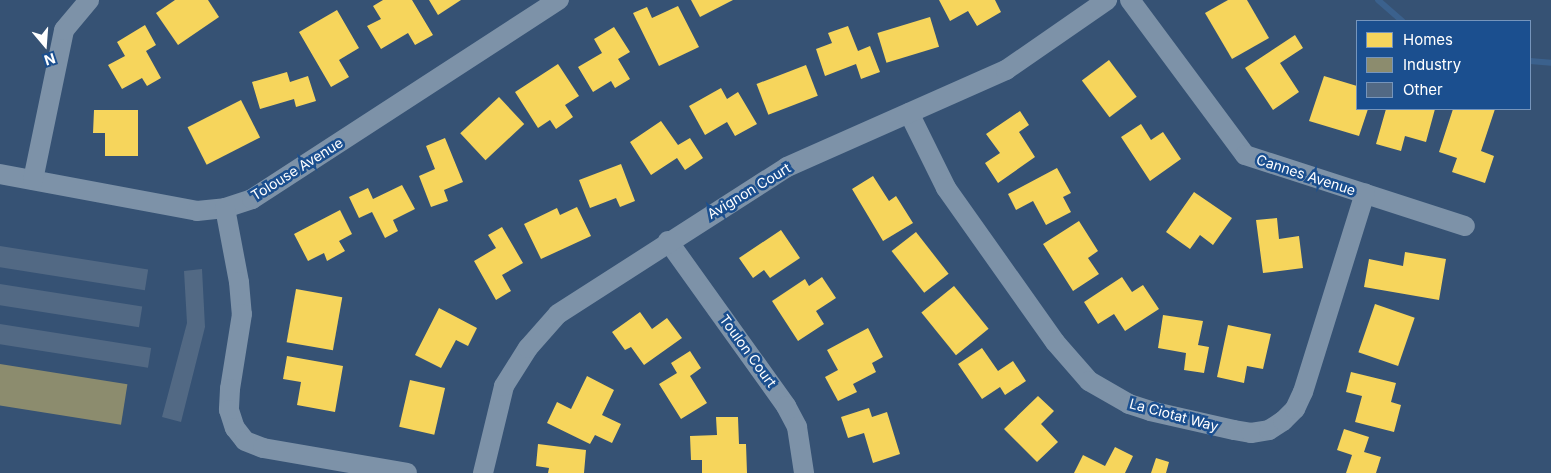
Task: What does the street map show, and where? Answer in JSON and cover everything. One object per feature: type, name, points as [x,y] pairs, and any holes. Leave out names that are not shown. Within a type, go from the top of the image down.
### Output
[{"type":"street","points":[[33,180],[64,30],[89,0]]},
{"type":"street","name":"Tolouse Avenue","points":[[0,174],[197,211],[225,208],[252,199],[559,0]]},
{"type":"street","name":"Avignon Court","points":[[483,473],[504,386],[528,348],[558,314],[668,241],[788,166],[1006,70],[1107,0]]},
{"type":"street","name":"Cannes Avenue","points":[[1130,0],[1245,155],[1465,226]]},
{"type":"street","name":"La Ciotat Way","points":[[909,113],[946,188],[1055,342],[1089,381],[1129,404],[1150,411],[1251,433],[1269,430],[1283,421],[1295,409],[1303,392],[1364,193]]},
{"type":"street","points":[[225,208],[239,282],[242,314],[230,389],[229,410],[235,428],[245,441],[263,448],[407,473]]},
{"type":"street","name":"Toulon Court","points":[[668,241],[786,406],[797,427],[804,473]]},
{"type":"building: Homes","points":[[175,0],[208,0],[219,17],[178,45],[156,13]]},
{"type":"building: Homes","points":[[383,0],[412,0],[433,35],[415,45],[408,33],[381,49],[367,26],[381,19],[373,6]]},
{"type":"building: Homes","points":[[429,0],[461,0],[438,15]]},
{"type":"building: Homes","points":[[691,0],[733,0],[700,17]]},
{"type":"building: Homes","points":[[939,0],[995,0],[1001,12],[977,26],[968,11],[950,21]]},
{"type":"building: Homes","points":[[1228,0],[1247,0],[1269,38],[1232,59],[1205,13]]},
{"type":"building: Homes","points":[[678,6],[699,47],[659,66],[633,13],[647,7],[652,18]]},
{"type":"building: Homes","points":[[337,10],[359,48],[339,60],[349,77],[331,87],[299,32]]},
{"type":"building: Homes","points":[[930,17],[939,47],[886,63],[877,33]]},
{"type":"building: Homes","points":[[145,25],[156,45],[146,51],[161,78],[147,86],[142,78],[122,89],[108,65],[125,56],[117,42]]},
{"type":"building: Homes","points":[[848,26],[858,51],[870,46],[880,72],[861,79],[856,64],[825,76],[816,49],[832,43],[828,33]]},
{"type":"building: Homes","points":[[614,27],[630,52],[618,59],[630,79],[615,88],[611,81],[593,92],[578,67],[602,53],[594,39]]},
{"type":"building: Homes","points":[[1295,35],[1303,48],[1280,63],[1299,92],[1273,110],[1245,68]]},
{"type":"building: Homes","points":[[1109,60],[1137,97],[1110,117],[1082,80]]},
{"type":"building: Homes","points":[[558,64],[579,96],[565,105],[573,117],[556,129],[550,120],[538,128],[515,92]]},
{"type":"building: Homes","points":[[806,65],[818,96],[768,115],[757,84]]},
{"type":"building: Homes","points":[[287,72],[290,82],[308,76],[316,101],[296,107],[294,99],[260,109],[252,82]]},
{"type":"building: Homes","points":[[1324,76],[1356,86],[1356,110],[1368,110],[1359,136],[1309,121]]},
{"type":"building: Homes","points":[[721,88],[727,99],[738,92],[757,124],[735,136],[727,122],[705,135],[689,106]]},
{"type":"building: Homes","points":[[499,97],[524,124],[485,160],[460,133]]},
{"type":"building: Homes","points":[[241,100],[260,137],[207,165],[188,127]]},
{"type":"building: Homes","points":[[94,110],[138,110],[138,156],[105,156],[105,133],[93,133]]},
{"type":"building: Homes","points":[[1386,110],[1435,110],[1426,142],[1405,136],[1401,151],[1376,144]]},
{"type":"building: Homes","points":[[1453,110],[1495,110],[1481,151],[1494,156],[1485,183],[1452,172],[1457,158],[1439,152]]},
{"type":"building: Homes","points":[[1020,111],[1029,125],[1019,132],[1035,157],[998,183],[985,163],[1000,153],[986,134]]},
{"type":"building: Homes","points":[[661,121],[678,145],[690,138],[703,158],[685,170],[677,158],[651,175],[630,142]]},
{"type":"building: Homes","points":[[1141,124],[1151,140],[1163,132],[1181,159],[1150,181],[1121,137]]},
{"type":"building: Homes","points":[[445,138],[463,182],[444,190],[448,201],[431,207],[419,176],[435,169],[426,146]]},
{"type":"building: Homes","points":[[621,164],[635,201],[620,207],[616,198],[590,208],[579,180]]},
{"type":"building: Homes","points":[[1057,168],[1071,193],[1063,197],[1071,212],[1046,225],[1033,201],[1016,210],[1008,194]]},
{"type":"building: Homes","points":[[873,176],[889,201],[896,196],[913,223],[883,241],[852,189]]},
{"type":"building: Homes","points":[[402,185],[415,209],[393,220],[398,231],[385,238],[372,212],[359,218],[349,197],[368,188],[373,199]]},
{"type":"building: Homes","points":[[1194,192],[1232,218],[1213,245],[1200,235],[1190,249],[1166,232]]},
{"type":"building: Homes","points":[[577,207],[591,236],[541,259],[524,224],[557,208],[560,215]]},
{"type":"building: Homes","points":[[340,210],[352,234],[339,241],[345,251],[327,261],[324,253],[308,261],[294,234]]},
{"type":"building: Homes","points":[[1277,218],[1279,239],[1299,236],[1303,268],[1263,273],[1256,220]]},
{"type":"building: Homes","points":[[1079,221],[1098,251],[1088,258],[1099,274],[1073,291],[1043,244]]},
{"type":"building: Homes","points":[[502,227],[523,263],[502,275],[511,291],[496,300],[474,261],[496,248],[488,235]]},
{"type":"building: Homes","points":[[781,230],[800,258],[770,278],[764,270],[753,278],[739,258]]},
{"type":"building: Homes","points":[[916,232],[949,274],[924,293],[892,251]]},
{"type":"building: Homes","points":[[1405,252],[1446,259],[1439,300],[1364,287],[1369,259],[1403,266]]},
{"type":"building: Homes","points":[[822,277],[836,298],[816,311],[824,324],[798,341],[772,301],[805,279],[809,286]]},
{"type":"building: Homes","points":[[1122,277],[1132,292],[1143,285],[1159,309],[1125,331],[1114,314],[1098,324],[1084,302]]},
{"type":"building: Homes","points":[[954,286],[989,329],[956,355],[921,312]]},
{"type":"building: Homes","points":[[296,289],[342,297],[333,350],[287,342]]},
{"type":"building: Homes","points":[[1375,304],[1415,318],[1398,366],[1358,352]]},
{"type":"building: Homes","points":[[439,308],[477,328],[468,346],[456,340],[441,368],[415,355]]},
{"type":"building: Homes","points":[[640,312],[652,329],[667,318],[682,338],[644,365],[631,347],[625,350],[612,332]]},
{"type":"building: Homes","points":[[1163,315],[1203,321],[1198,345],[1209,347],[1204,373],[1184,370],[1186,353],[1158,348]]},
{"type":"building: Homes","points":[[1228,325],[1271,334],[1263,369],[1247,366],[1244,383],[1217,377]]},
{"type":"building: Homes","points":[[868,328],[883,357],[872,363],[876,372],[853,384],[857,392],[838,401],[825,377],[838,370],[827,350]]},
{"type":"building: Homes","points":[[982,348],[998,371],[1013,361],[1026,381],[1005,395],[1000,387],[982,399],[958,364]]},
{"type":"building: Homes","points":[[690,351],[701,368],[690,376],[707,403],[681,419],[659,384],[677,373],[671,363]]},
{"type":"building: Homes","points":[[287,356],[343,366],[335,412],[297,405],[301,382],[283,379]]},
{"type":"building: Homes","points":[[1351,372],[1396,383],[1391,402],[1401,405],[1394,432],[1355,422],[1362,396],[1346,392]]},
{"type":"building: Homes","points":[[587,376],[614,390],[602,415],[621,424],[612,443],[595,435],[590,444],[547,423],[557,402],[571,409]]},
{"type":"building: Homes","points":[[410,380],[445,388],[434,435],[399,427]]},
{"type":"building: Homes","points":[[1038,396],[1054,411],[1041,424],[1058,442],[1037,462],[1004,429]]},
{"type":"building: Homes","points":[[869,408],[872,417],[887,412],[900,454],[873,463],[864,433],[848,438],[841,417]]},
{"type":"building: Homes","points":[[716,417],[738,417],[739,444],[746,444],[747,473],[702,473],[702,460],[691,460],[690,436],[717,435]]},
{"type":"building: Homes","points":[[1344,429],[1369,437],[1364,452],[1381,457],[1376,473],[1346,473],[1352,455],[1337,450]]},
{"type":"building: Homes","points":[[538,444],[586,450],[584,473],[548,473],[549,468],[536,466]]},
{"type":"building: Homes","points":[[1115,447],[1133,456],[1125,473],[1074,473],[1083,455],[1105,466]]},
{"type":"building: Homes","points":[[1156,458],[1169,462],[1166,473],[1151,473]]},
{"type":"building: Industry","points":[[0,364],[127,384],[121,425],[0,406]]},
{"type":"building: Other","points":[[0,246],[148,269],[145,290],[0,267]]},
{"type":"building: Other","points":[[202,269],[205,327],[181,422],[162,417],[187,323],[184,271]]},
{"type":"building: Other","points":[[0,284],[142,307],[139,327],[0,305]]},
{"type":"building: Other","points":[[0,324],[151,348],[148,368],[0,344]]},
{"type":"waterway","points":[[1378,0],[1401,20]]},
{"type":"waterway","points":[[1531,61],[1551,63]]}]
